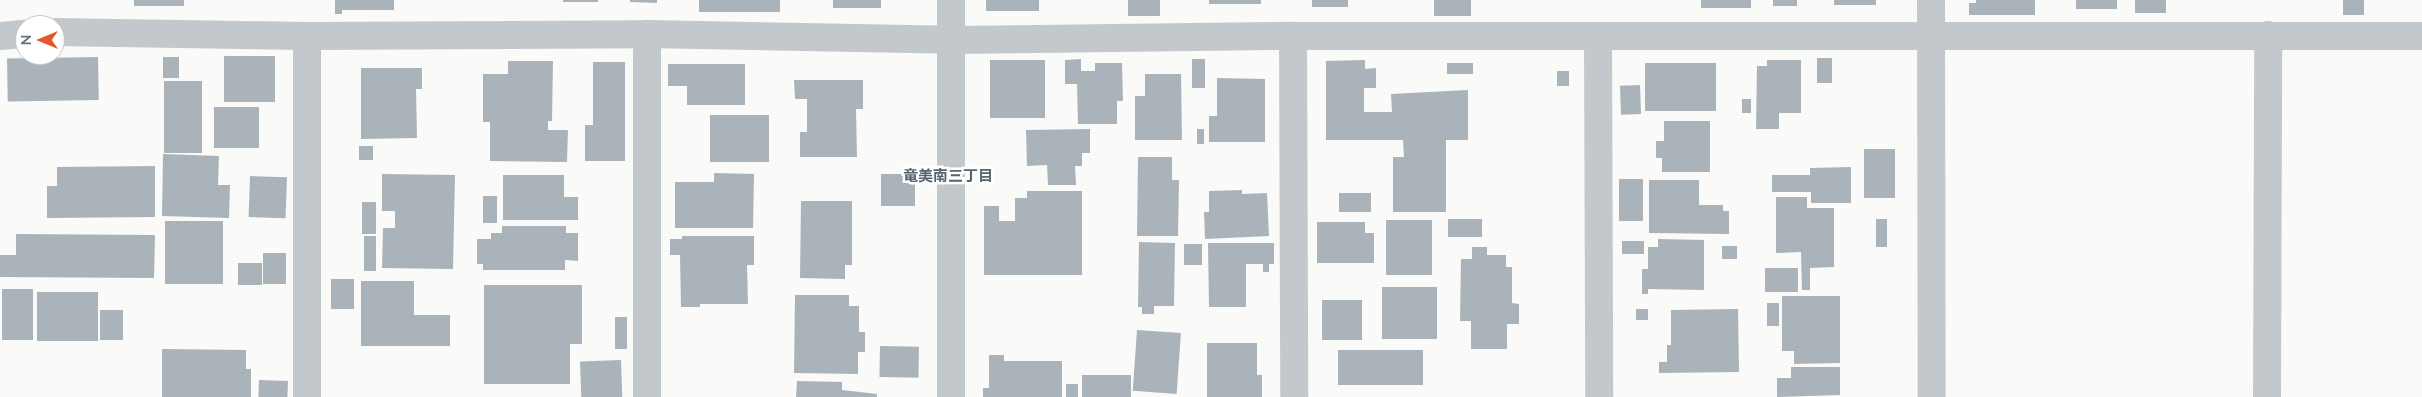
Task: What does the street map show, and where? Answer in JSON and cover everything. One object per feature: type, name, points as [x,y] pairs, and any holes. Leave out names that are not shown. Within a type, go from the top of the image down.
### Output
[{"type":"street","points":[[951,397],[952,0]]},
{"type":"street","points":[[1931,0],[1932,397]]},
{"type":"street","points":[[65,32],[308,36],[648,34],[951,40],[1293,36],[1598,37],[1931,34],[2422,36]]},
{"type":"street","points":[[648,34],[648,397]]},
{"type":"street","points":[[0,36],[15,35]]},
{"type":"street","points":[[2267,397],[2268,35]]},
{"type":"street","points":[[307,397],[308,36]]},
{"type":"street","points":[[1293,36],[1294,397]]},
{"type":"street","points":[[1598,37],[1599,397]]},
{"type":"building","points":[[134,0],[184,0],[184,6],[134,6]]},
{"type":"building","points":[[335,0],[394,0],[394,10],[342,10],[342,14],[335,14]]},
{"type":"building","points":[[563,0],[598,0],[598,2],[563,2]]},
{"type":"building","points":[[630,0],[657,0],[657,3],[630,2]]},
{"type":"building","points":[[699,0],[780,0],[780,12],[699,12]]},
{"type":"building","points":[[833,0],[881,0],[881,8],[833,8]]},
{"type":"building","points":[[986,0],[1039,0],[1039,11],[986,11]]},
{"type":"building","points":[[1128,0],[1160,0],[1160,16],[1128,16]]},
{"type":"building","points":[[1209,0],[1261,0],[1261,4],[1209,4]]},
{"type":"building","points":[[1312,0],[1348,0],[1348,7],[1312,7]]},
{"type":"building","points":[[1434,0],[1471,0],[1471,16],[1434,16]]},
{"type":"building","points":[[1701,0],[1751,0],[1751,8],[1701,8]]},
{"type":"building","points":[[1773,0],[1797,0],[1797,6],[1773,6]]},
{"type":"building","points":[[1834,0],[1876,0],[1876,5],[1834,5]]},
{"type":"building","points":[[1976,0],[2035,0],[2035,15],[1969,15],[1969,3],[1976,3]]},
{"type":"building","points":[[2076,0],[2117,0],[2117,9],[2076,9]]},
{"type":"building","points":[[2135,0],[2166,0],[2166,13],[2135,13]]},
{"type":"building","points":[[2343,0],[2364,0],[2364,15],[2343,15]]},
{"type":"building","points":[[224,56],[275,56],[275,102],[224,102]]},
{"type":"building","points":[[98,57],[99,100],[8,102],[7,59],[15,58],[15,65],[65,65],[65,58]]},
{"type":"building","points":[[163,57],[179,57],[179,78],[163,78]]},
{"type":"building","points":[[1817,58],[1832,58],[1832,83],[1817,83]]},
{"type":"building","points":[[1081,59],[1081,71],[1095,71],[1095,63],[1122,63],[1123,101],[1117,101],[1117,124],[1078,124],[1077,84],[1065,84],[1065,60]]},
{"type":"building","points":[[1192,59],[1205,59],[1205,88],[1192,88]]},
{"type":"building","points":[[990,60],[1045,60],[1045,118],[990,118]]},
{"type":"building","points":[[1365,60],[1365,69],[1376,68],[1376,88],[1364,88],[1364,112],[1392,112],[1391,94],[1468,90],[1468,140],[1446,140],[1446,212],[1393,212],[1393,157],[1404,157],[1403,140],[1326,140],[1326,61]]},
{"type":"building","points":[[1767,60],[1801,60],[1801,113],[1779,113],[1779,129],[1756,129],[1757,66],[1767,66]]},
{"type":"building","points":[[508,61],[553,61],[552,121],[548,121],[548,130],[568,130],[567,162],[490,161],[490,122],[483,122],[483,74],[508,74]]},
{"type":"building","points":[[593,62],[625,62],[625,161],[585,161],[585,125],[593,125]]},
{"type":"building","points":[[1447,63],[1473,63],[1473,74],[1447,74]]},
{"type":"building","points":[[1645,63],[1716,63],[1716,111],[1645,111]]},
{"type":"building","points":[[668,64],[745,64],[745,105],[687,105],[687,86],[668,86]]},
{"type":"building","points":[[361,68],[422,68],[422,89],[416,89],[417,138],[361,139]]},
{"type":"building","points":[[1557,71],[1569,71],[1569,86],[1557,86]]},
{"type":"building","points":[[1145,74],[1181,74],[1182,140],[1135,140],[1135,96],[1145,96]]},
{"type":"building","points":[[1217,78],[1265,79],[1265,142],[1209,142],[1209,116],[1217,116]]},
{"type":"building","points":[[794,80],[863,80],[863,109],[856,109],[857,157],[800,157],[800,132],[807,132],[807,99],[795,99]]},
{"type":"building","points":[[164,81],[202,81],[202,153],[164,153]]},
{"type":"building","points":[[1640,85],[1641,114],[1621,115],[1620,86]]},
{"type":"building","points":[[1742,99],[1751,99],[1751,113],[1742,113]]},
{"type":"building","points":[[214,107],[259,107],[259,148],[214,148]]},
{"type":"building","points":[[710,115],[769,115],[769,162],[710,162]]},
{"type":"building","points":[[1664,121],[1710,121],[1710,172],[1662,172],[1662,158],[1656,158],[1656,141],[1664,141]]},
{"type":"building","points":[[1090,129],[1090,153],[1082,153],[1082,166],[1075,166],[1076,185],[1048,185],[1047,165],[1027,166],[1026,130]]},
{"type":"building","points":[[1197,129],[1204,129],[1204,144],[1197,144]]},
{"type":"building","points":[[359,146],[373,146],[373,160],[359,160]]},
{"type":"building","points":[[1864,149],[1895,149],[1895,198],[1864,198]]},
{"type":"building","points":[[163,154],[219,156],[218,185],[230,185],[229,218],[162,216]]},
{"type":"building","points":[[1138,157],[1172,157],[1172,180],[1179,180],[1178,236],[1137,236]]},
{"type":"building","points":[[155,166],[155,217],[47,218],[47,186],[57,186],[57,167]]},
{"type":"building","points":[[1851,167],[1851,203],[1811,203],[1811,192],[1772,192],[1772,175],[1810,175],[1810,168]]},
{"type":"building","points":[[714,173],[754,174],[753,228],[675,228],[675,182],[714,182]]},
{"type":"building","points":[[382,174],[455,175],[453,269],[382,268],[383,228],[395,228],[395,211],[382,211]]},
{"type":"building","points":[[881,174],[915,174],[915,206],[881,206]]},
{"type":"building","points":[[503,175],[564,175],[564,197],[578,197],[578,220],[503,220]]},
{"type":"building","points":[[250,176],[287,177],[286,218],[249,217]]},
{"type":"building","points":[[1619,179],[1643,179],[1643,221],[1619,221]]},
{"type":"building","points":[[1649,180],[1699,180],[1699,205],[1723,205],[1723,211],[1729,211],[1729,234],[1649,233]]},
{"type":"building","points":[[1242,190],[1242,194],[1267,193],[1269,236],[1205,239],[1204,212],[1209,212],[1209,191]]},
{"type":"building","points":[[1027,191],[1082,191],[1082,275],[984,275],[984,206],[999,206],[999,221],[1015,221],[1015,198],[1027,198]]},
{"type":"building","points":[[1339,193],[1371,193],[1371,212],[1339,212]]},
{"type":"building","points":[[483,196],[497,196],[497,223],[483,223]]},
{"type":"building","points":[[1776,197],[1807,197],[1807,208],[1834,208],[1834,267],[1810,268],[1810,290],[1802,290],[1801,252],[1776,253]]},
{"type":"building","points":[[801,201],[852,201],[852,265],[845,265],[845,279],[800,278]]},
{"type":"building","points":[[362,202],[376,202],[376,234],[362,234]]},
{"type":"building","points":[[1448,219],[1482,219],[1482,237],[1448,237]]},
{"type":"building","points":[[1876,219],[1887,219],[1887,247],[1876,247]]},
{"type":"building","points":[[1386,220],[1432,220],[1432,275],[1386,275]]},
{"type":"building","points":[[165,221],[223,221],[223,284],[165,284]]},
{"type":"building","points":[[1317,222],[1365,222],[1365,233],[1374,233],[1374,263],[1317,263]]},
{"type":"building","points":[[502,226],[566,226],[566,233],[578,233],[578,261],[565,260],[565,270],[483,270],[483,264],[477,264],[477,239],[491,239],[491,233],[502,233]]},
{"type":"building","points":[[16,234],[155,235],[154,278],[0,277],[0,255],[16,255]]},
{"type":"building","points":[[364,236],[376,236],[376,271],[364,271]]},
{"type":"building","points":[[682,236],[754,236],[754,265],[747,265],[748,304],[700,304],[700,307],[681,307],[680,255],[670,255],[670,239],[682,239]]},
{"type":"building","points":[[1658,239],[1704,240],[1704,290],[1648,289],[1648,294],[1642,294],[1642,269],[1648,269],[1648,247],[1658,247]]},
{"type":"building","points":[[1622,241],[1644,241],[1644,254],[1622,254]]},
{"type":"building","points":[[1139,242],[1175,243],[1174,306],[1154,306],[1154,314],[1142,314],[1142,307],[1138,307]]},
{"type":"building","points":[[1208,243],[1274,243],[1274,264],[1269,264],[1269,272],[1263,272],[1263,264],[1246,264],[1246,307],[1209,307]]},
{"type":"building","points":[[1184,244],[1202,244],[1202,265],[1184,265]]},
{"type":"building","points":[[1722,246],[1737,246],[1737,259],[1722,259]]},
{"type":"building","points":[[1472,247],[1487,247],[1487,255],[1506,255],[1506,267],[1512,267],[1512,303],[1519,304],[1519,324],[1507,324],[1507,349],[1471,349],[1471,321],[1460,321],[1461,259],[1472,259]]},
{"type":"building","points":[[263,253],[286,253],[286,284],[263,284]]},
{"type":"building","points":[[238,263],[262,263],[262,285],[238,285]]},
{"type":"building","points":[[1765,268],[1798,268],[1798,292],[1765,292]]},
{"type":"building","points":[[331,279],[354,279],[354,309],[331,309]]},
{"type":"building","points":[[361,281],[414,281],[414,315],[450,315],[450,346],[361,346]]},
{"type":"building","points":[[484,285],[582,285],[582,344],[570,344],[570,384],[484,384]]},
{"type":"building","points":[[1382,287],[1437,287],[1437,339],[1382,339]]},
{"type":"building","points":[[2,289],[33,289],[33,340],[2,340]]},
{"type":"building","points":[[37,292],[98,292],[98,341],[37,341]]},
{"type":"building","points":[[795,295],[849,295],[849,306],[859,306],[859,332],[865,332],[865,352],[858,352],[858,374],[794,373]]},
{"type":"building","points":[[1782,296],[1840,296],[1840,363],[1794,364],[1794,351],[1782,351]]},
{"type":"building","points":[[1322,300],[1362,300],[1362,340],[1322,340]]},
{"type":"building","points":[[1767,303],[1779,303],[1779,326],[1767,326]]},
{"type":"building","points":[[1636,309],[1648,309],[1648,320],[1636,320]]},
{"type":"building","points":[[1738,309],[1739,372],[1659,373],[1659,362],[1667,362],[1667,345],[1671,345],[1671,310]]},
{"type":"building","points":[[100,310],[123,310],[123,340],[100,340]]},
{"type":"building","points":[[615,317],[627,317],[627,349],[615,349]]},
{"type":"building","points":[[1137,330],[1181,333],[1177,394],[1133,391]]},
{"type":"building","points":[[1207,343],[1257,343],[1257,375],[1262,375],[1262,397],[1207,397]]},
{"type":"building","points":[[880,346],[919,347],[918,378],[879,377]]},
{"type":"building","points":[[162,349],[246,350],[246,369],[251,369],[251,397],[162,397]]},
{"type":"building","points":[[1338,350],[1423,350],[1423,385],[1338,385]]},
{"type":"building","points":[[989,355],[1004,355],[1004,361],[1062,361],[1062,397],[983,397],[983,388],[989,388]]},
{"type":"building","points":[[621,360],[622,397],[581,397],[580,361]]},
{"type":"building","points":[[1791,367],[1840,367],[1840,395],[1777,397],[1777,378],[1791,378]]},
{"type":"building","points":[[1082,375],[1131,375],[1131,397],[1082,397]]},
{"type":"building","points":[[259,380],[288,381],[287,397],[258,397]]},
{"type":"building","points":[[797,381],[842,382],[842,390],[877,394],[877,397],[796,397]]},
{"type":"building","points":[[1066,384],[1078,384],[1078,397],[1066,397]]},
{"type":"district","name":"竜美南三丁目","points":[[948,176]]}]
